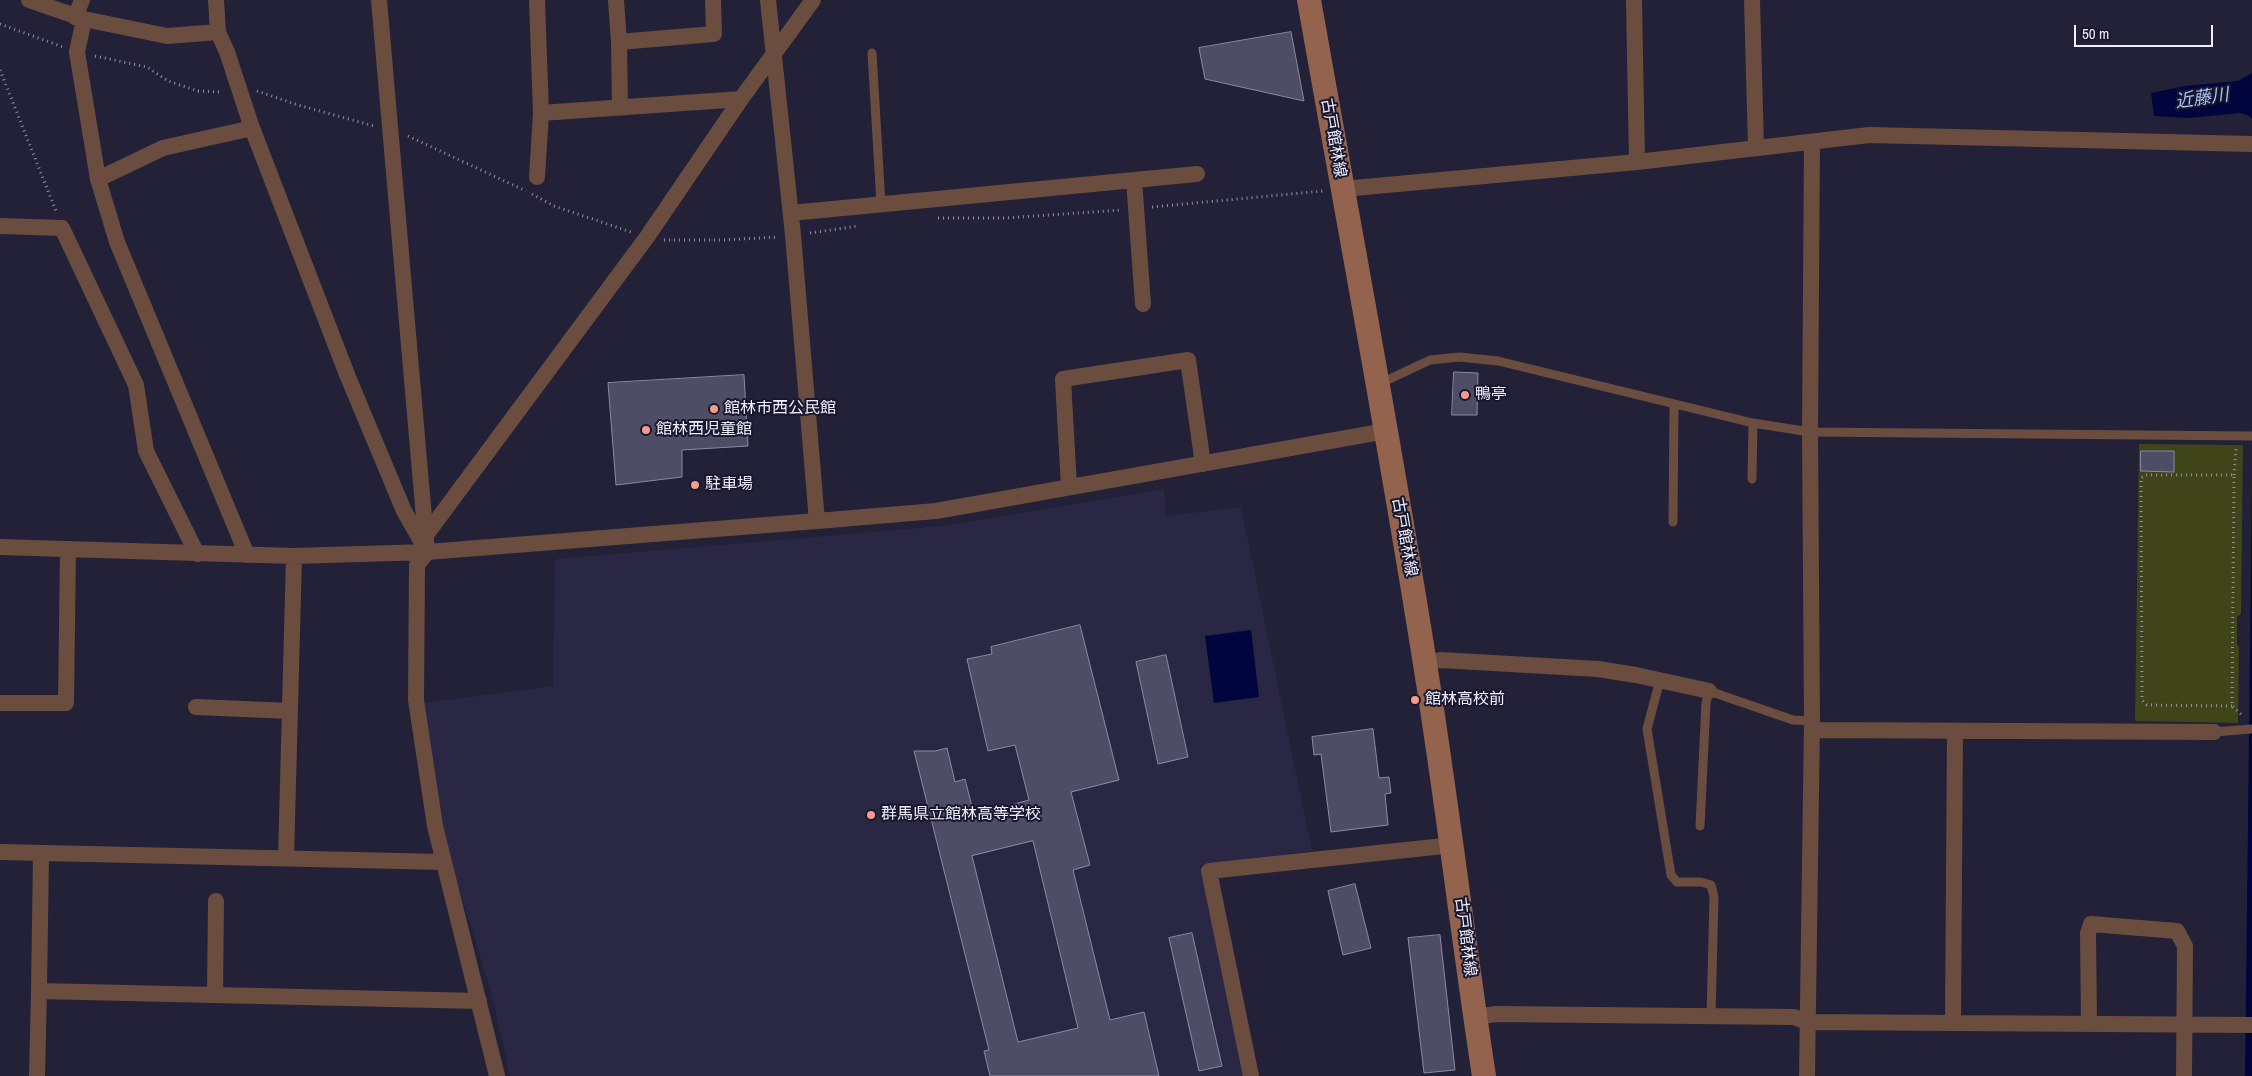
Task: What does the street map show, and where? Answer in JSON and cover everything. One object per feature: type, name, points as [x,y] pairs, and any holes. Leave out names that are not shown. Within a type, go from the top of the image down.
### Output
[{"type":"main road","name":"古戸館林線","points":[[1309,0],[1334,190],[1379,384],[1425,663],[1453,845],[1484,1076]]},
{"type":"street","points":[[29,0],[80,18],[167,36],[218,32]]},
{"type":"street","points":[[82,0],[77,52],[98,179],[117,242],[247,554]]},
{"type":"street","points":[[216,0],[218,32],[227,52],[252,128],[348,377],[404,511],[427,552]]},
{"type":"street","points":[[379,0],[427,552],[416,564],[416,700],[435,826],[497,1076]]},
{"type":"street","points":[[537,0],[541,113],[537,177]]},
{"type":"street","points":[[616,0],[620,107]]},
{"type":"street","points":[[619,42],[714,34],[712,0]]},
{"type":"street","points":[[768,0],[791,213],[817,521]]},
{"type":"street","points":[[426,535],[647,237],[741,99],[812,0]]},
{"type":"street","points":[[1634,0],[1637,162]]},
{"type":"street","points":[[1752,0],[1756,147]]},
{"type":"street","points":[[541,113],[741,99]]},
{"type":"street","points":[[98,179],[163,148],[252,128]]},
{"type":"street","points":[[1334,190],[1637,162],[1869,135],[2252,144]]},
{"type":"street","points":[[1807,1076],[1812,725],[1810,432],[1812,142]]},
{"type":"street","points":[[791,213],[1197,174]]},
{"type":"street","points":[[1134,180],[1143,304]]},
{"type":"street","points":[[0,226],[62,228],[136,385],[146,451],[198,554]]},
{"type":"street","points":[[1069,487],[1063,379],[1188,360],[1203,464]]},
{"type":"street","points":[[0,547],[294,556],[427,552],[817,521],[936,511],[1386,431]]},
{"type":"street","points":[[0,703],[66,703],[68,549]]},
{"type":"street","points":[[286,858],[294,556]]},
{"type":"street","points":[[1425,663],[1440,660],[1598,669],[1708,691]]},
{"type":"street","points":[[196,707],[290,711]]},
{"type":"street","points":[[1812,725],[1955,731],[2214,732]]},
{"type":"street","points":[[1952,1023],[1955,731]]},
{"type":"street","points":[[1251,1076],[1210,871],[1453,845]]},
{"type":"street","points":[[0,852],[444,862]]},
{"type":"street","points":[[37,1076],[41,854]]},
{"type":"street","points":[[215,995],[216,901]]},
{"type":"street","points":[[2089,1024],[2088,933],[2091,924],[2177,931],[2186,946],[2184,1076]]},
{"type":"street","points":[[39,991],[479,1001]]},
{"type":"street","points":[[1475,1016],[1496,1014],[1794,1017],[1807,1022],[2252,1026]]},
{"type":"lane","points":[[872,52],[881,204]]},
{"type":"lane","points":[[1379,384],[1430,360],[1459,356],[1498,361],[1753,422],[1810,432],[2252,436]]},
{"type":"lane","points":[[1673,522],[1674,404]]},
{"type":"lane","points":[[1752,479],[1753,422]]},
{"type":"lane","points":[[1660,680],[1647,728],[1671,875],[1677,882],[1700,882],[1711,885],[1714,897],[1711,1017]]},
{"type":"lane","points":[[1700,826],[1708,691],[1812,725]]},
{"type":"lane","points":[[2214,732],[2252,729]]},
{"type":"path","points":[[0,24],[77,52],[147,67],[168,80],[198,91],[240,93],[252,89],[298,105],[379,127]]},
{"type":"path","points":[[0,70],[62,228]]},
{"type":"path","points":[[406,135],[448,156],[503,179],[554,206],[594,222],[638,235]]},
{"type":"path","points":[[932,218],[1006,218],[1137,209],[1334,190]]},
{"type":"path","points":[[802,234],[866,224]]},
{"type":"path","points":[[660,239],[672,241],[786,236]]},
{"type":"path","points":[[2234,475],[2146,475],[2141,478],[2142,700],[2147,705],[2232,706],[2236,436]]},
{"type":"shaded area","name":"群馬県立館林高等学校","points":[[1164,489],[1166,516],[1241,507],[1312,851],[1200,865],[1244,1072],[1242,1076],[510,1076],[492,995],[449,856],[429,779],[424,703],[553,686],[555,559],[944,526]]},
{"type":"green space","points":[[2139,444],[2243,445],[2241,614],[2237,617],[2237,644],[2239,647],[2238,723],[2135,721]]},
{"type":"water","name":"近藤川","points":[[2252,73],[2252,119],[2240,113],[2188,118],[2154,116],[2151,93],[2185,86],[2238,81]]},
{"type":"water","points":[[2252,480],[2252,1076],[2245,1076]]},
{"type":"water","points":[[1251,630],[1259,697],[1214,703],[1205,636]]},
{"type":"building","points":[[1291,32],[1304,101],[1205,79],[1199,48]]},
{"type":"building","points":[[1454,372],[1478,373],[1477,415],[1452,415]]},
{"type":"building","points":[[744,375],[748,446],[682,450],[682,477],[616,485],[608,383]]},
{"type":"building","points":[[2141,451],[2174,451],[2174,472],[2141,471]]},
{"type":"building","points":[[1080,625],[1119,780],[1071,792],[1090,865],[1073,870],[1110,1020],[1144,1012],[1159,1076],[990,1076],[984,1051],[989,1050],[914,751],[935,751],[947,748],[955,782],[965,779],[974,815],[1029,800],[1015,745],[988,751],[967,659],[992,654],[991,647]],"holes":[[[1033,841],[1078,1028],[1018,1042],[972,856]]]},
{"type":"building","points":[[1166,655],[1188,757],[1158,764],[1136,662]]},
{"type":"building","points":[[1373,729],[1379,778],[1389,777],[1391,793],[1385,794],[1388,825],[1331,832],[1321,754],[1314,755],[1312,737]]},
{"type":"building","points":[[1355,884],[1371,948],[1343,955],[1328,891]]},
{"type":"building","points":[[1192,933],[1222,1066],[1199,1071],[1169,938]]},
{"type":"building","points":[[1440,935],[1455,1070],[1424,1073],[1408,938]]},
{"type":"place","name":"鴨亭","points":[[1465,395]]},
{"type":"place","name":"館林市西公民館","points":[[714,409]]},
{"type":"place","name":"館林西児童館","points":[[646,430]]},
{"type":"place","name":"駐車場","points":[[695,485]]},
{"type":"place","name":"館林高校前","points":[[1415,700]]},
{"type":"place","name":"群馬県立館林高等学校","points":[[871,815]]}]
